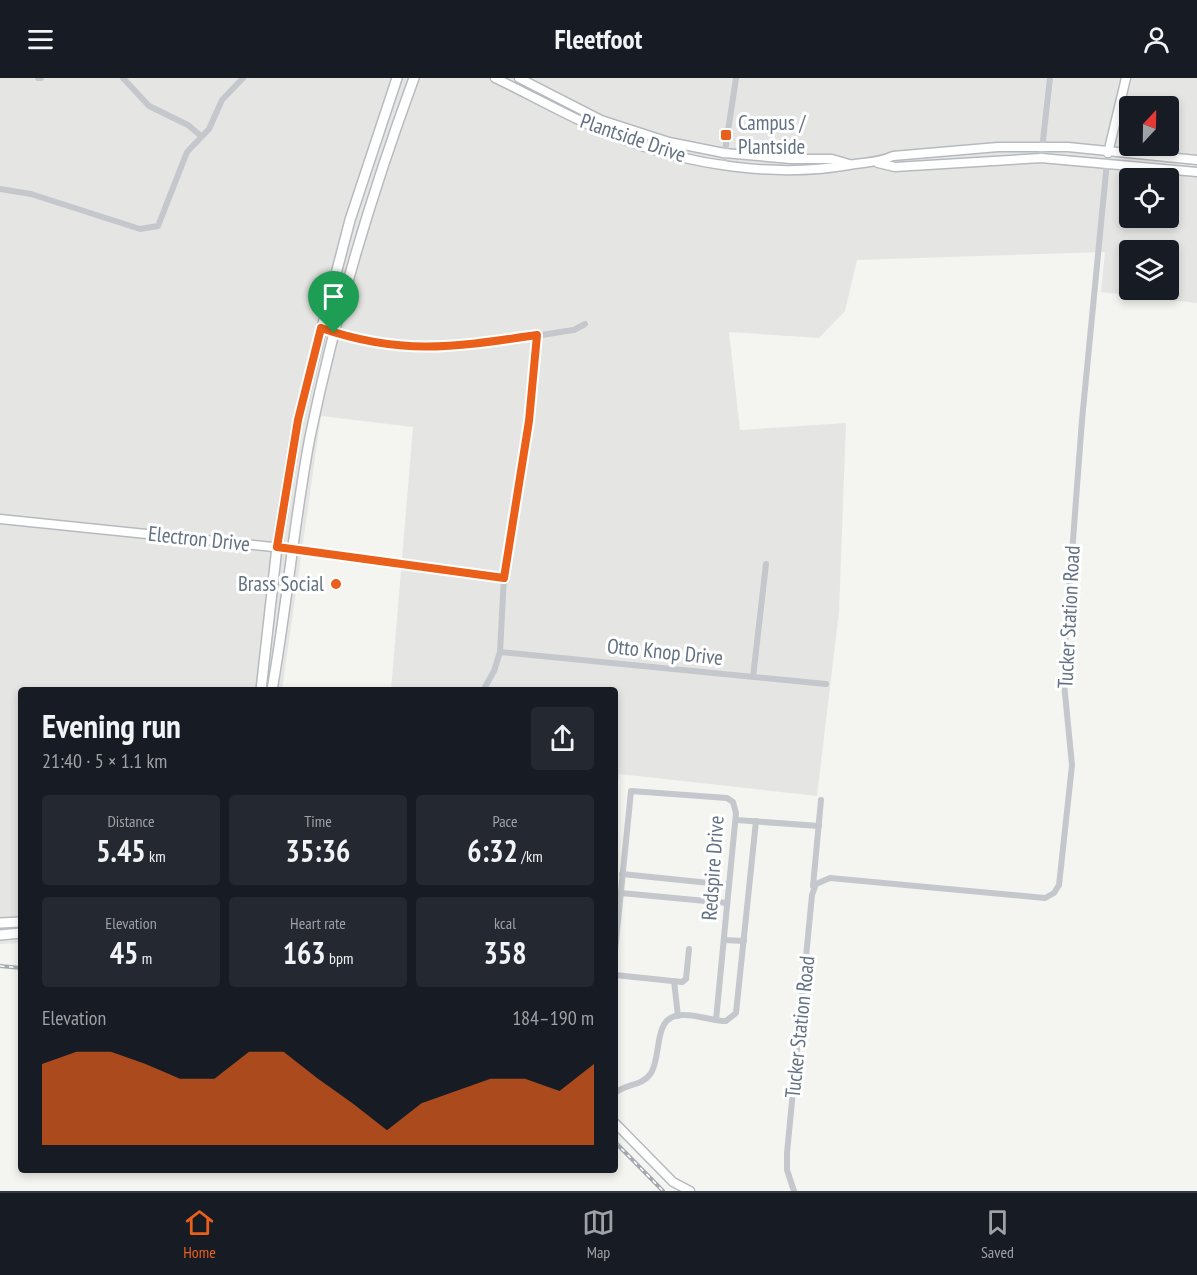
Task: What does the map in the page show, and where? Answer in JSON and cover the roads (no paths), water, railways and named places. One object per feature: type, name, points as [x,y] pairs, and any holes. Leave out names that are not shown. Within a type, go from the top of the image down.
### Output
[{"type":"main road","points":[[261,687],[277,547],[298,420],[350,220],[397,78]]},
{"type":"main road","points":[[272,687],[310,437],[334,333],[355,254],[414,78]]},
{"type":"main road","points":[[0,923],[18,922]]},
{"type":"main road","points":[[0,935],[18,933]]},
{"type":"street","points":[[123,78],[149,106],[188,125],[201,136]]},
{"type":"street","points":[[0,189],[31,194],[140,229],[158,226],[181,163],[209,129],[222,100],[243,78]]},
{"type":"street","name":"Plantside Drive","points":[[495,78],[597,129],[656,150],[723,164],[810,170],[832,169],[850,164],[879,163],[895,167],[1041,158],[1107,162],[1197,172]]},
{"type":"street","name":"Plantside Drive","points":[[519,78],[625,129],[669,142],[724,153],[832,159],[850,164]]},
{"type":"street","points":[[723,164],[736,78]]},
{"type":"street","points":[[1041,158],[1050,78]]},
{"type":"street","name":"Tucker Station Road","points":[[794,1191],[787,1170],[787,1153],[813,891],[819,880],[830,878],[1045,898],[1054,893],[1059,885],[1072,765],[1063,673],[1082,420],[1108,150],[1125,78]]},
{"type":"street","points":[[550,106],[556,96]]},
{"type":"street","name":"Plantside Drive","points":[[879,163],[893,156],[1043,147],[1108,150],[1197,160]]},
{"type":"street","points":[[954,151],[955,162]]},
{"type":"street","points":[[321,328],[396,347],[422,348],[461,346],[574,330],[585,324]]},
{"type":"street","points":[[484,687],[495,671],[500,652],[504,578],[529,421],[537,335]]},
{"type":"street","name":"Electron Drive","points":[[0,519],[277,547],[504,578]]},
{"type":"street","points":[[753,677],[766,564]]},
{"type":"street","name":"Otto Knop Drive","points":[[500,652],[826,684]]},
{"type":"street","name":"Redspire Drive","points":[[618,922],[631,792],[727,798],[733,802],[736,820],[716,1020]]},
{"type":"street","points":[[813,891],[821,800]]},
{"type":"street","points":[[736,820],[819,826]]},
{"type":"street","points":[[618,1092],[642,1081],[652,1072],[662,1027],[678,1016],[726,1021],[736,1013],[756,821]]},
{"type":"street","points":[[622,874],[729,885]]},
{"type":"street","points":[[621,893],[727,903]]},
{"type":"street","points":[[724,940],[744,941]]},
{"type":"street","name":"Redspire Drive","points":[[674,981],[686,979],[690,949]]},
{"type":"street","points":[[618,975],[674,981],[678,1016]]},
{"type":"street","points":[[618,1126],[673,1182],[690,1191]]},
{"type":"railway","points":[[0,966],[18,968]]},
{"type":"railway","points":[[618,1145],[663,1191]]},
{"type":"place","name":"Campus / Plantside","points":[[726,135]]},
{"type":"place","name":"Brass Social","points":[[336,584]]}]
